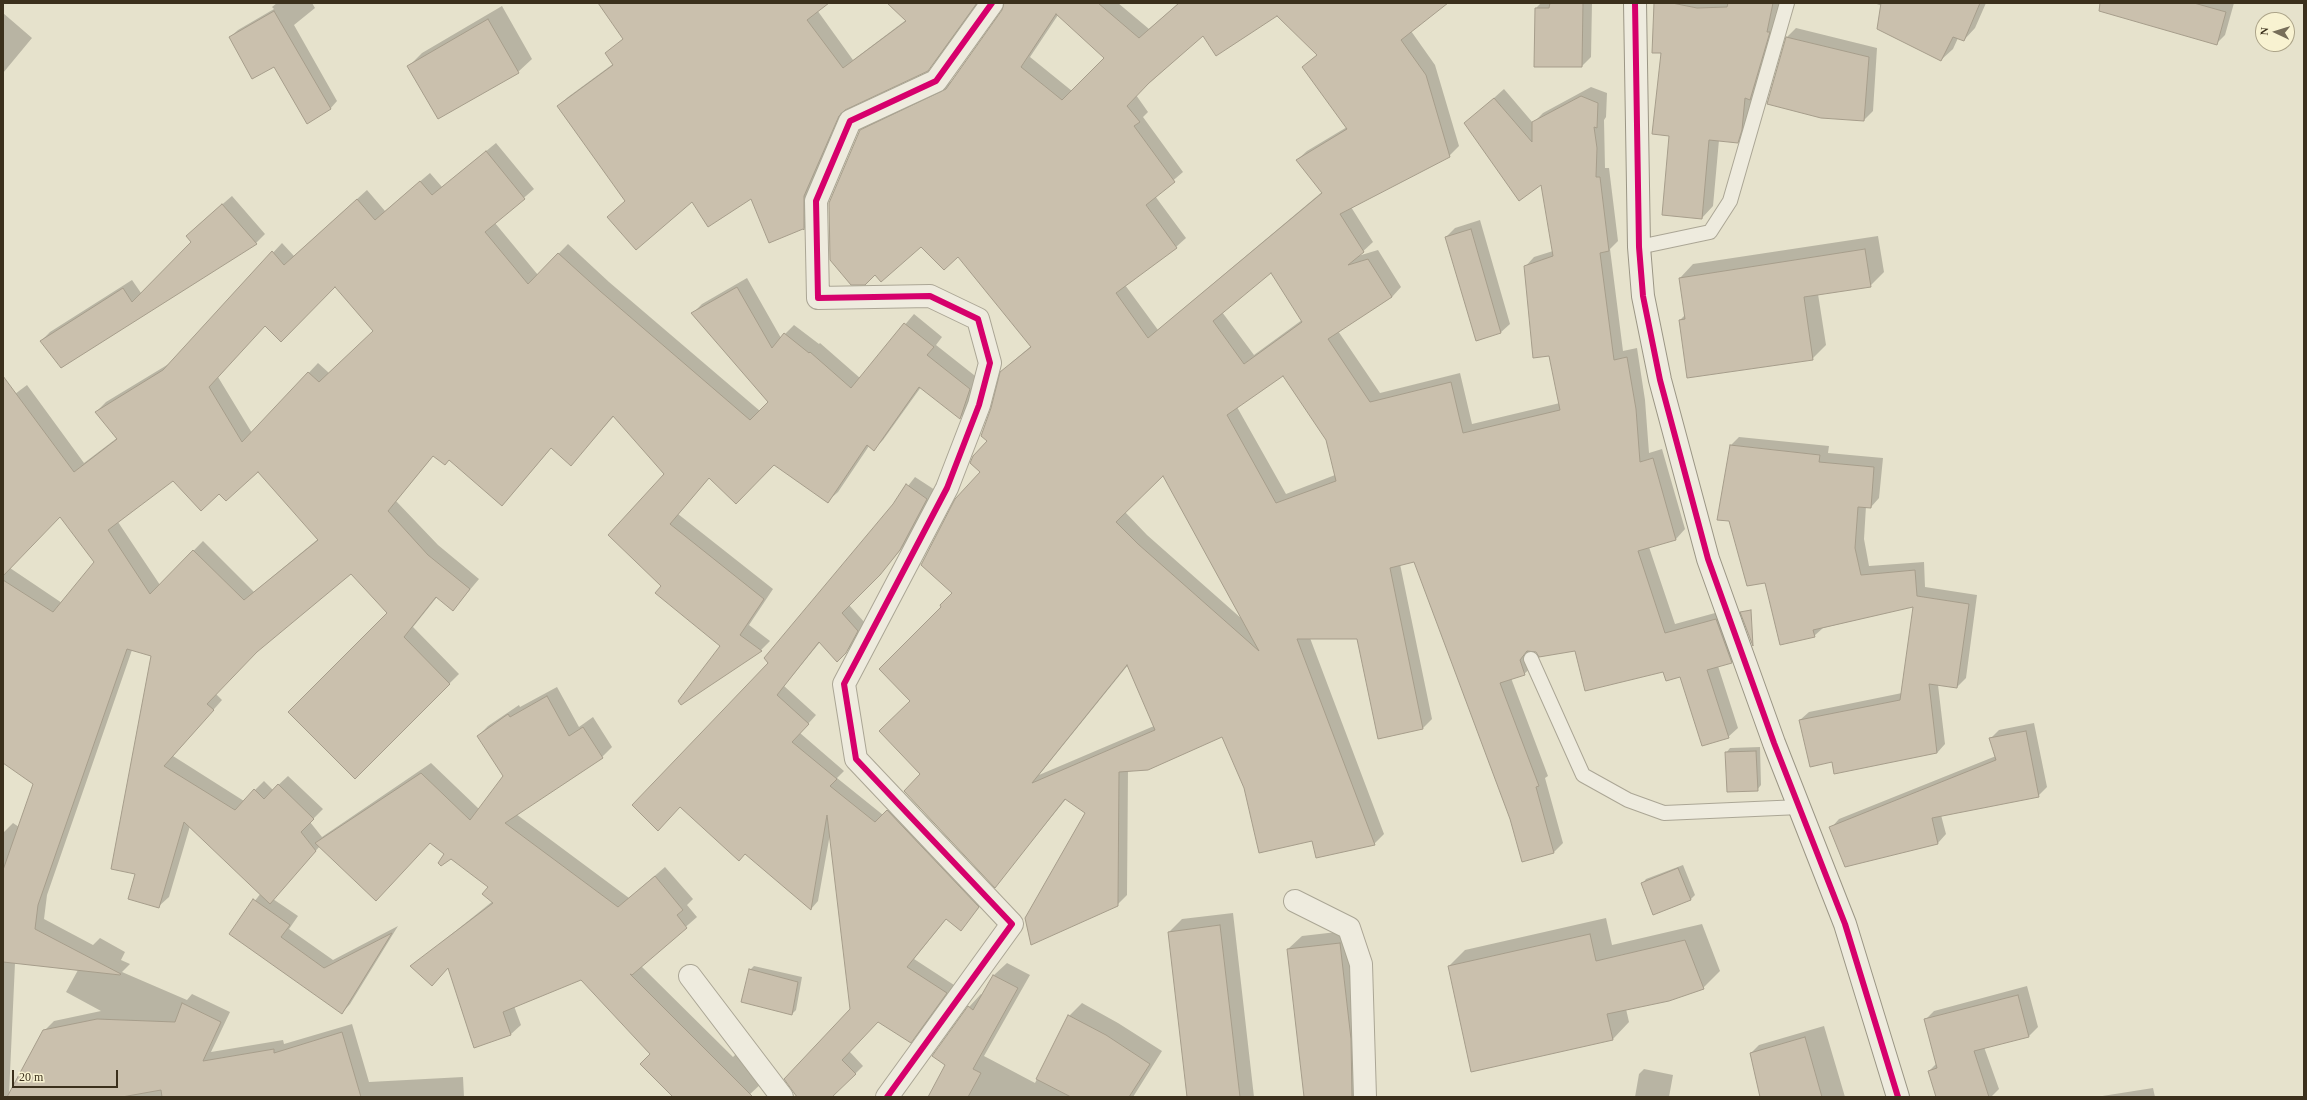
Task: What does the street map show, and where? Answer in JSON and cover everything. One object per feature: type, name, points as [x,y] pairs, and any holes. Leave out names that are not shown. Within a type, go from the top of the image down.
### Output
[{"type":"street","points":[[887,1097],[1012,924],[856,759],[844,684],[946,488],[979,405],[990,363],[978,319],[930,296],[818,298],[816,201],[850,121],[936,81],[992,3]]},
{"type":"street","points":[[1635,3],[1639,247],[1643,296],[1660,380],[1708,559],[1845,924],[1898,1097]]},
{"type":"street","points":[[1295,901],[1348,928],[1351,935],[1361,964],[1365,1097]]},
{"type":"street","points":[[690,976],[782,1097]]},
{"type":"lane","points":[[1639,247],[1710,232],[1730,201],[1787,3]]},
{"type":"lane","points":[[1531,659],[1583,775],[1628,800],[1664,813],[1800,807]]},
{"type":"building","points":[[598,3],[829,3],[807,20],[843,68],[906,21],[887,3],[977,3],[928,71],[845,110],[839,116],[804,196],[804,230],[803,229],[769,243],[751,199],[708,227],[692,202],[636,250],[607,217],[625,201],[557,106],[613,65],[605,53],[623,39]]},
{"type":"building","points":[[1004,3],[1098,3],[1139,38],[1179,3],[1448,3],[1401,40],[1426,75],[1450,157],[1340,214],[1364,252],[1348,265],[1368,259],[1392,297],[1328,339],[1370,402],[1451,382],[1463,433],[1560,410],[1549,356],[1533,358],[1524,266],[1553,256],[1541,185],[1519,201],[1464,123],[1494,98],[1532,142],[1532,122],[1581,96],[1598,103],[1597,128],[1594,127],[1597,148],[1596,177],[1600,177],[1609,251],[1600,253],[1614,360],[1627,357],[1636,409],[1640,462],[1653,458],[1676,540],[1638,551],[1665,633],[1716,619],[1732,663],[1707,670],[1729,738],[1702,746],[1680,677],[1666,681],[1663,672],[1585,691],[1575,651],[1539,657],[1536,652],[1527,651],[1520,660],[1525,675],[1500,683],[1539,786],[1536,787],[1554,853],[1522,862],[1510,819],[1414,562],[1390,568],[1423,729],[1378,739],[1357,639],[1297,639],[1375,845],[1316,858],[1312,841],[1259,853],[1244,788],[1222,737],[1148,770],[1119,772],[1118,906],[1031,945],[1025,918],[1085,813],[1065,799],[995,888],[904,791],[920,774],[879,731],[910,701],[879,669],[941,607],[940,605],[952,593],[921,565],[955,499],[980,472],[970,463],[973,456],[987,441],[981,436],[991,408],[1000,372],[1031,347],[958,257],[944,270],[921,247],[881,282],[875,275],[865,285],[851,285],[830,260],[829,203],[860,130],[946,89],[1002,10]],"holes":[[[1056,14],[1104,58],[1062,100],[1021,67]],[[1277,16],[1317,55],[1302,67],[1347,129],[1296,160],[1322,193],[1148,338],[1116,293],[1177,248],[1146,205],[1175,182],[1134,126],[1140,122],[1127,106],[1149,83],[1203,36],[1216,56]],[[1271,273],[1302,322],[1244,364],[1213,321]],[[1283,376],[1326,440],[1336,481],[1276,503],[1227,415]],[[1163,476],[1259,651],[1138,544],[1116,522]],[[1127,665],[1155,730],[1032,783]]]},
{"type":"building","points":[[1550,3],[1583,3],[1582,67],[1534,67],[1535,8],[1549,8]]},
{"type":"building","points":[[1654,3],[1672,3],[1697,8],[1727,7],[1728,3],[1773,3],[1767,32],[1770,32],[1750,100],[1745,98],[1742,130],[1738,143],[1709,140],[1702,219],[1662,215],[1669,136],[1652,134],[1661,53],[1652,53]]},
{"type":"building","points":[[1881,3],[1980,3],[1964,41],[1953,37],[1941,61],[1877,29]]},
{"type":"building","points":[[2100,3],[2194,3],[2226,12],[2217,45],[2099,11]]},
{"type":"building","points":[[274,11],[331,109],[307,124],[274,67],[252,79],[229,37]]},
{"type":"building","points":[[488,19],[519,73],[438,119],[407,66]]},
{"type":"building","points":[[1786,37],[1869,57],[1864,121],[1821,118],[1767,104]]},
{"type":"building","points":[[486,151],[525,199],[485,232],[528,284],[558,253],[750,420],[768,402],[691,313],[737,287],[772,348],[784,333],[809,353],[810,352],[851,388],[904,323],[934,347],[927,355],[970,389],[960,419],[919,387],[874,451],[867,445],[828,503],[774,465],[736,504],[709,478],[670,524],[764,599],[740,635],[762,651],[681,705],[678,701],[720,646],[655,593],[661,586],[608,535],[664,474],[613,416],[571,466],[551,448],[502,506],[449,460],[445,465],[433,456],[388,511],[428,555],[470,589],[453,611],[436,597],[404,637],[450,684],[355,779],[288,712],[387,613],[351,574],[257,652],[207,704],[214,710],[164,766],[235,810],[254,789],[264,799],[278,784],[314,819],[301,832],[316,851],[270,904],[184,822],[159,908],[128,899],[135,874],[111,869],[151,656],[127,649],[38,905],[35,929],[121,974],[3,962],[3,870],[33,784],[3,763],[3,580],[53,612],[94,562],[60,517],[3,576],[3,376],[74,472],[117,439],[95,412],[163,370],[272,251],[284,265],[357,199],[375,220],[420,181],[432,195]],"holes":[[[335,287],[373,331],[319,382],[308,372],[242,442],[209,387],[265,326],[281,342]],[[258,472],[318,540],[244,600],[193,550],[150,594],[108,530],[173,481],[201,511],[219,494],[226,501]]]},
{"type":"building","points":[[222,204],[257,244],[61,368],[40,341],[123,288],[132,302],[191,242],[186,236]]},
{"type":"building","points":[[1471,229],[1501,333],[1476,341],[1445,237]]},
{"type":"building","points":[[1865,249],[1871,287],[1804,297],[1813,360],[1687,378],[1679,320],[1685,319],[1679,278]]},
{"type":"building","points":[[1730,445],[1820,455],[1819,462],[1874,467],[1871,508],[1858,507],[1855,548],[1861,575],[1915,570],[1917,596],[1969,604],[1957,688],[1929,684],[1937,753],[1834,774],[1832,762],[1810,767],[1799,720],[1900,700],[1913,607],[1813,630],[1815,637],[1780,645],[1765,583],[1747,586],[1729,521],[1717,520]]},
{"type":"building","points":[[906,484],[927,499],[900,550],[880,575],[842,613],[858,631],[846,653],[837,662],[819,642],[777,695],[809,724],[792,742],[837,779],[830,786],[875,822],[887,810],[979,907],[961,931],[946,919],[907,967],[947,993],[911,1043],[878,1022],[842,1060],[856,1074],[832,1097],[797,1097],[784,1079],[850,1009],[827,815],[811,910],[745,854],[739,861],[680,807],[658,831],[632,805],[768,663],[764,658],[893,504]]},
{"type":"building","points":[[1751,610],[1753,646],[1740,612]]},
{"type":"building","points":[[547,696],[569,736],[583,727],[603,758],[505,823],[618,907],[655,876],[683,910],[677,915],[687,928],[632,975],[630,974],[753,1097],[673,1097],[640,1064],[650,1054],[581,980],[503,1012],[511,1035],[474,1048],[448,968],[432,986],[410,966],[493,903],[482,894],[488,887],[451,859],[441,866],[438,863],[444,854],[430,843],[376,901],[315,843],[421,773],[470,820],[503,776],[477,736],[508,714],[510,717]]},
{"type":"building","points":[[2026,731],[2039,797],[1932,818],[1938,844],[1845,867],[1829,827],[1996,760],[1989,738]]},
{"type":"building","points":[[1756,751],[1758,791],[1727,792],[1725,752]]},
{"type":"building","points":[[1678,868],[1691,900],[1653,915],[1641,883]]},
{"type":"building","points":[[253,899],[290,925],[281,937],[324,968],[392,933],[342,1014],[229,934]]},
{"type":"building","points":[[1220,925],[1240,1097],[1187,1097],[1168,932]]},
{"type":"building","points":[[1590,934],[1596,961],[1685,940],[1704,989],[1669,1001],[1607,1014],[1613,1040],[1471,1072],[1448,966]]},
{"type":"building","points":[[1340,943],[1351,1039],[1352,1097],[1304,1097],[1287,949]]},
{"type":"building","points":[[749,969],[798,982],[792,1015],[741,1002]]},
{"type":"building","points":[[993,975],[1018,988],[973,1069],[981,1073],[968,1097],[928,1097],[945,1065],[932,1056],[968,1006],[973,1010]]},
{"type":"building","points":[[2018,995],[2029,1037],[1974,1051],[1989,1097],[1936,1097],[1928,1071],[1937,1068],[1924,1019]]},
{"type":"building","points":[[182,1003],[221,1022],[203,1061],[274,1049],[274,1053],[342,1032],[361,1097],[162,1097],[161,1090],[122,1097],[7,1097],[43,1030],[97,1019],[175,1022]]},
{"type":"building","points":[[1068,1015],[1106,1035],[1150,1064],[1129,1097],[1071,1097],[1036,1079]]},
{"type":"building","points":[[1805,1037],[1822,1097],[1760,1097],[1750,1053]]},
{"type":"cycle path","points":[[887,1097],[1012,924],[856,759],[844,684],[947,488],[979,405],[990,363],[978,319],[930,296],[818,298],[816,201],[850,121],[936,81],[992,3]]},
{"type":"cycle path","points":[[1635,3],[1639,247],[1643,296],[1660,380],[1708,559],[1774,743],[1845,924],[1898,1097]]}]
